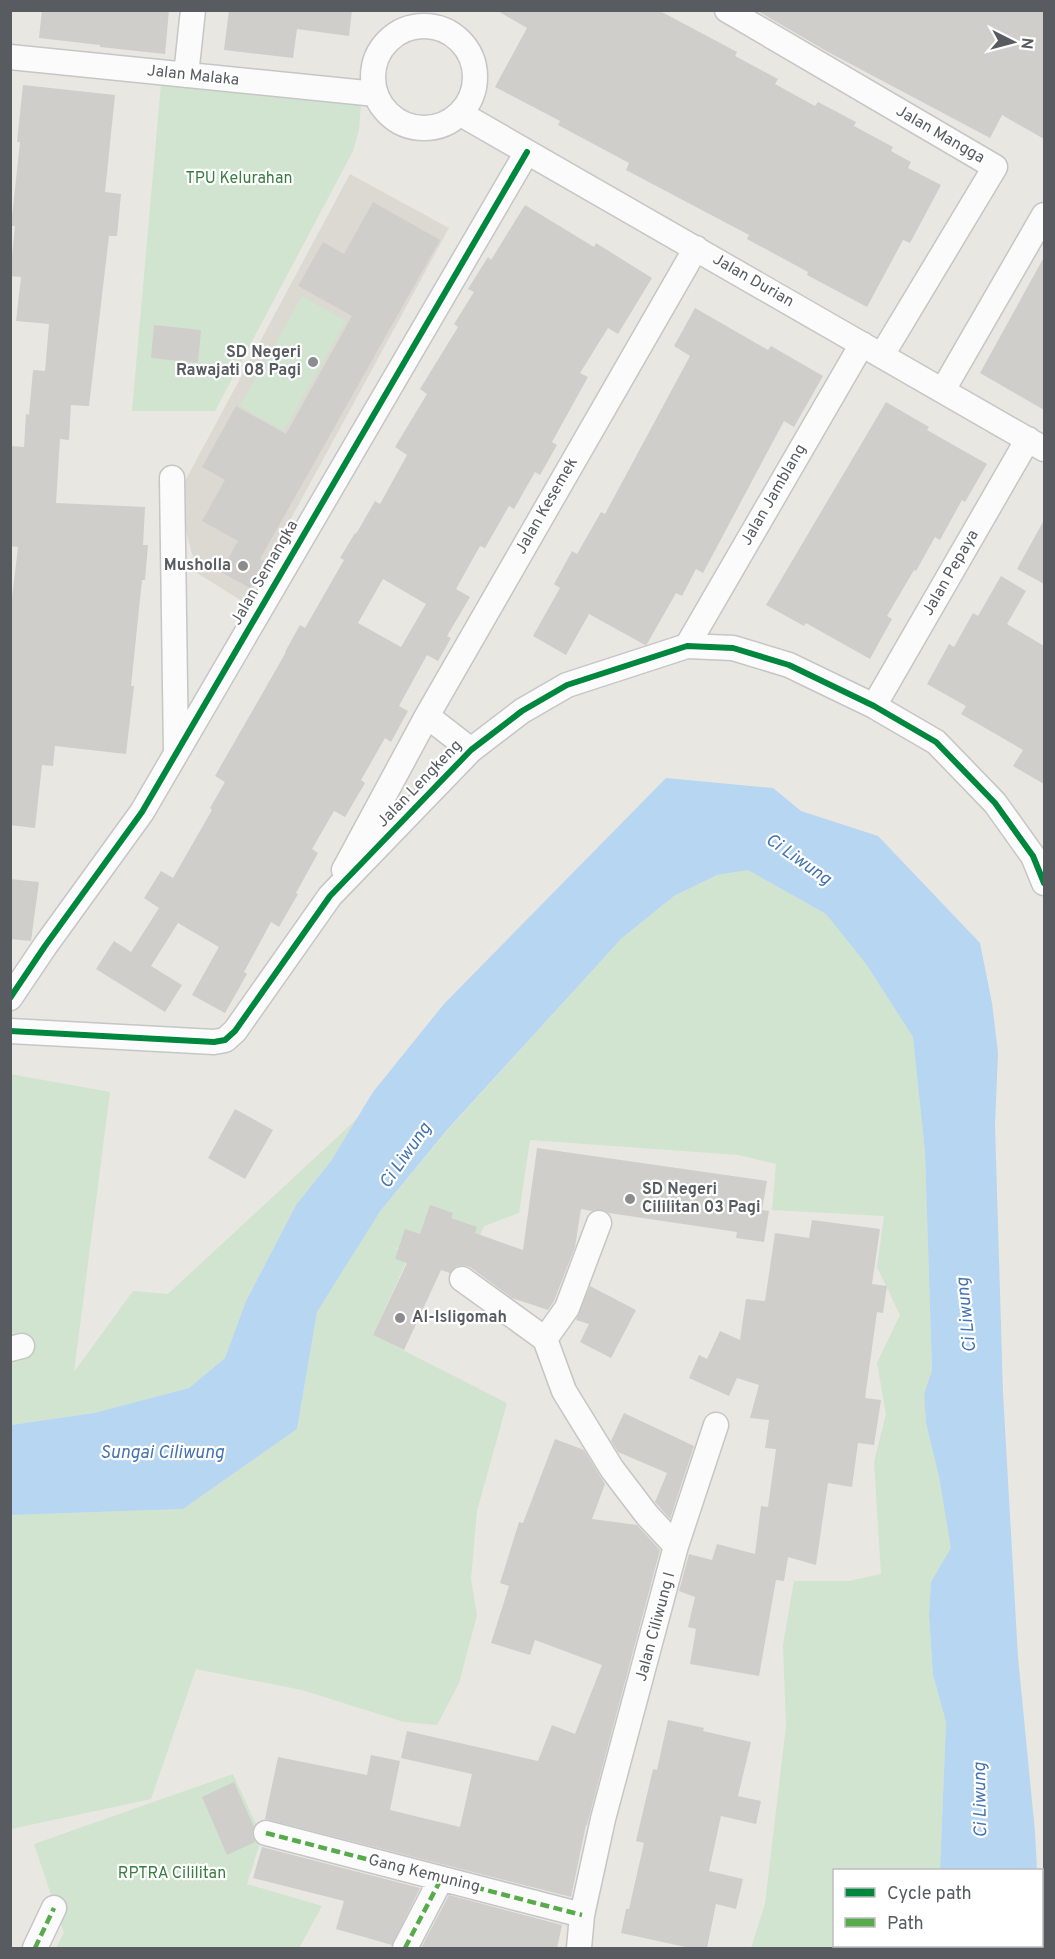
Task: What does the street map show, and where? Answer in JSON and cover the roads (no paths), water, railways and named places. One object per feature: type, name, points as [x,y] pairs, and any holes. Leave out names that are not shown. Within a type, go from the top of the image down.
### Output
[{"type":"street","points":[[186,75],[193,10]]},
{"type":"street","name":"Jalan Mangga","points":[[727,10],[995,167],[872,350]]},
{"type":"street","points":[[431,18],[463,43],[472,60],[475,79],[471,98],[461,114],[444,125],[423,129],[403,124],[386,112],[376,94],[373,74],[379,53],[392,36],[431,18]]},
{"type":"street","name":"Jalan Malaka","points":[[10,57],[376,94]]},
{"type":"street","name":"Jalan Durian","points":[[461,114],[1036,444]]},
{"type":"street","name":"Jalan Semangka","points":[[10,998],[142,812],[527,152]]},
{"type":"street","points":[[943,390],[1044,215]]},
{"type":"street","name":"Jalan Kesemek","points":[[427,716],[696,248]]},
{"type":"street","name":"Jalan Jamblang","points":[[687,646],[872,350]]},
{"type":"street","name":"Jalan Pepaya","points":[[874,706],[1036,444]]},
{"type":"street","points":[[172,478],[176,753]]},
{"type":"street","name":"Jalan Lengkeng","points":[[330,896],[471,750],[522,711],[567,685],[687,646],[733,648],[789,665],[874,706],[936,742],[1039,848],[1044,883]]},
{"type":"street","points":[[427,716],[471,750]]},
{"type":"street","name":"Jalan Lengkeng","points":[[10,1031],[214,1042],[225,1040],[235,1031],[330,896],[427,716]]},
{"type":"street","points":[[545,1339],[567,1308],[599,1223]]},
{"type":"street","points":[[462,1279],[545,1339],[564,1391],[612,1469],[647,1515],[676,1546]]},
{"type":"street","name":"Jalan Ciliwung I","points":[[579,1948],[582,1915],[603,1819],[676,1546],[716,1425]]},
{"type":"street","name":"Gang Kemuning","points":[[266,1833],[582,1915]]},
{"type":"street","points":[[405,1948],[441,1879]]},
{"type":"street","points":[[35,1948],[54,1908]]},
{"type":"water","name":"Sungai Ciliwung","points":[[666,778],[773,788],[801,811],[878,836],[980,943],[992,1003],[998,1053],[995,1125],[1003,1393],[1018,1657],[1037,1869],[940,1869],[946,1722],[933,1675],[929,1616],[931,1582],[951,1548],[939,1477],[926,1423],[924,1394],[932,1370],[925,1152],[913,1037],[866,964],[826,914],[748,870],[717,875],[674,896],[621,939],[447,1130],[381,1210],[317,1312],[297,1429],[183,1509],[11,1515],[11,1425],[94,1413],[189,1388],[225,1358],[246,1301],[296,1205],[331,1161],[373,1092],[444,1004]]},
{"type":"place","name":"SD Negeri Rawajati 08 Pagi","points":[[313,362]]},
{"type":"place","name":"Musholla","points":[[243,566]]},
{"type":"place","name":"SD Negeri Cililitan 03 Pagi","points":[[630,1199]]},
{"type":"place","name":"Al-Isligomah","points":[[400,1318]]},
{"type":"park label","name":"TPU Kelurahan","points":[[239,179]]},
{"type":"park label","name":"RPTRA Cililitan","points":[[172,1874]]},
{"type":"water label","name":"Ci Liwung","points":[[798,860]]},
{"type":"water label","name":"Ci Liwung","points":[[406,1156]]},
{"type":"water label","name":"Ci Liwung","points":[[967,1315]]},
{"type":"water label","name":"Ci Liwung","points":[[981,1800]]}]
